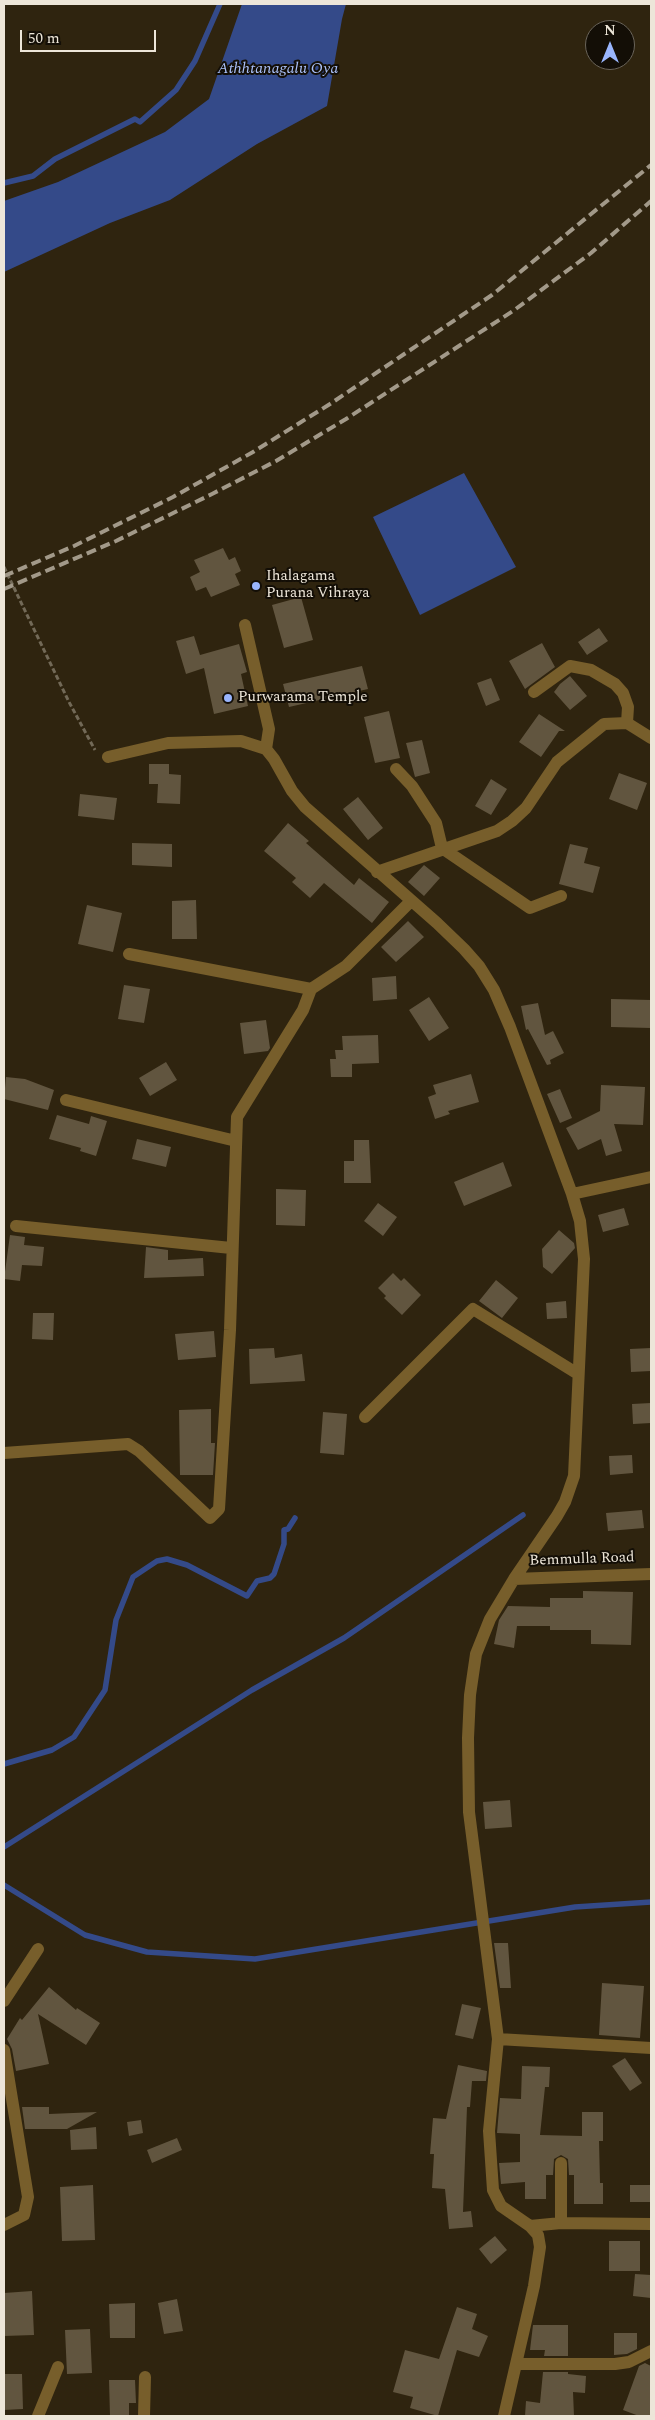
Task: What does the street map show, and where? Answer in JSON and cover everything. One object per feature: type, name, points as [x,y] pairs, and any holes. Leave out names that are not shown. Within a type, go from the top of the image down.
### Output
[{"type":"street","points":[[245,624],[269,729],[266,749]]},
{"type":"street","points":[[534,692],[570,666],[591,670],[615,684],[623,693],[628,707],[627,723]]},
{"type":"street","points":[[377,872],[442,848],[496,831],[512,821],[526,808],[557,762],[604,724],[627,723],[651,738]]},
{"type":"street","points":[[108,757],[178,743],[241,741],[266,749],[274,759],[292,791],[305,807],[464,949],[494,990],[510,1027],[572,1194],[580,1221],[584,1259],[574,1476],[565,1502],[557,1516],[514,1579],[490,1619],[480,1646],[470,1694],[468,1738],[470,1812],[480,1909],[498,2039],[489,2131],[493,2190],[501,2206],[530,2226],[538,2235],[539,2262],[504,2416]]},
{"type":"street","points":[[396,769],[412,786],[436,823],[442,848],[530,908],[561,896]]},
{"type":"street","points":[[4,1453],[128,1444],[139,1451],[210,1518],[219,1509],[230,1330],[231,1248],[237,1117],[303,1010],[311,989],[346,966],[411,901]]},
{"type":"street","points":[[129,954],[311,989]]},
{"type":"street","points":[[66,1100],[236,1141]]},
{"type":"street","points":[[572,1194],[651,1177]]},
{"type":"street","points":[[16,1226],[231,1248]]},
{"type":"street","points":[[365,1417],[473,1309],[578,1374]]},
{"type":"street","name":"Bemmulla Road","points":[[514,1579],[651,1574]]},
{"type":"street","points":[[4,2001],[38,1949]]},
{"type":"street","points":[[498,2039],[651,2048]]},
{"type":"street","points":[[4,2050],[28,2196],[24,2215],[4,2225]]},
{"type":"street","points":[[561,2162],[561,2223]]},
{"type":"street","points":[[530,2226],[561,2223],[651,2224]]},
{"type":"street","points":[[516,2364],[615,2364],[630,2362],[651,2351]]},
{"type":"street","points":[[38,2416],[58,2368]]},
{"type":"street","points":[[144,2416],[145,2377]]},
{"type":"path","points":[[4,567],[93,747],[99,754],[108,757]]},
{"type":"water","name":"Athhtanagalu Oya","points":[[242,4],[346,4],[327,106],[257,144],[170,200],[110,223],[4,272],[4,201],[58,182],[165,132],[209,99]]},
{"type":"water","points":[[464,473],[516,567],[420,615],[373,517]]},
{"type":"building","points":[[223,548],[229,560],[235,557],[241,571],[235,574],[240,585],[211,597],[206,587],[196,591],[190,577],[200,572],[194,560]]},
{"type":"building","points":[[301,597],[313,640],[284,648],[272,605]]},
{"type":"building","points":[[599,628],[608,641],[587,655],[578,642]]},
{"type":"building","points":[[194,636],[200,655],[239,644],[247,672],[241,674],[248,706],[214,714],[204,668],[186,674],[176,641]]},
{"type":"building","points":[[542,643],[555,667],[525,689],[509,661]]},
{"type":"building","points":[[362,666],[368,689],[289,707],[283,684]]},
{"type":"building","points":[[570,676],[587,696],[570,710],[554,692]]},
{"type":"building","points":[[491,678],[500,700],[486,706],[477,683]]},
{"type":"building","points":[[389,711],[400,758],[375,763],[364,717]]},
{"type":"building","points":[[539,714],[565,731],[559,731],[541,757],[519,742]]},
{"type":"building","points":[[422,740],[430,773],[415,777],[406,743]]},
{"type":"building","points":[[149,764],[169,764],[169,774],[181,775],[180,804],[157,803],[158,784],[149,784]]},
{"type":"building","points":[[619,773],[647,783],[637,810],[609,799]]},
{"type":"building","points":[[491,779],[507,789],[491,815],[475,806]]},
{"type":"building","points":[[80,794],[117,798],[114,820],[78,816]]},
{"type":"building","points":[[358,797],[383,828],[368,840],[343,809]]},
{"type":"building","points":[[288,823],[309,841],[306,843],[354,885],[359,878],[389,902],[372,923],[324,883],[310,898],[292,882],[296,878],[264,851]]},
{"type":"building","points":[[132,843],[172,844],[172,867],[132,865]]},
{"type":"building","points":[[570,844],[588,848],[584,863],[600,867],[593,893],[559,884]]},
{"type":"building","points":[[424,865],[440,878],[424,896],[408,882]]},
{"type":"building","points":[[196,900],[197,939],[172,939],[172,901]]},
{"type":"building","points":[[87,905],[122,913],[113,952],[78,944]]},
{"type":"building","points":[[408,921],[424,937],[396,962],[381,947]]},
{"type":"building","points":[[396,976],[397,999],[373,1001],[372,978]]},
{"type":"building","points":[[124,985],[150,989],[144,1023],[118,1019]]},
{"type":"building","points":[[429,997],[449,1028],[429,1041],[409,1010]]},
{"type":"building","points":[[611,999],[651,1000],[651,1028],[611,1027]]},
{"type":"building","points":[[538,1003],[545,1035],[553,1031],[564,1053],[550,1060],[551,1064],[547,1065],[528,1029],[526,1030],[521,1006]]},
{"type":"building","points":[[266,1020],[270,1048],[268,1051],[244,1054],[240,1023]]},
{"type":"building","points":[[378,1035],[379,1063],[352,1064],[352,1077],[331,1077],[330,1059],[336,1059],[335,1050],[343,1050],[342,1036]]},
{"type":"building","points":[[166,1062],[177,1080],[150,1096],[139,1078]]},
{"type":"building","points":[[471,1074],[479,1102],[448,1111],[450,1114],[435,1119],[428,1097],[436,1094],[433,1085]]},
{"type":"building","points":[[6,1077],[25,1079],[54,1090],[48,1110],[4,1099]]},
{"type":"building","points":[[601,1085],[645,1087],[643,1125],[614,1124],[622,1151],[606,1156],[601,1139],[578,1150],[566,1128],[600,1111]]},
{"type":"building","points":[[560,1089],[572,1118],[560,1123],[547,1094]]},
{"type":"building","points":[[57,1115],[89,1124],[91,1116],[107,1121],[96,1156],[80,1151],[81,1148],[49,1139]]},
{"type":"building","points":[[137,1139],[171,1147],[166,1167],[132,1159]]},
{"type":"building","points":[[354,1140],[369,1140],[371,1183],[344,1183],[344,1161],[354,1161]]},
{"type":"building","points":[[503,1162],[512,1186],[464,1206],[454,1182]]},
{"type":"building","points":[[276,1189],[306,1190],[305,1226],[276,1225]]},
{"type":"building","points":[[378,1203],[397,1217],[383,1236],[364,1221]]},
{"type":"building","points":[[624,1208],[629,1225],[603,1232],[598,1215]]},
{"type":"building","points":[[559,1230],[574,1243],[575,1248],[552,1274],[543,1267],[542,1249]]},
{"type":"building","points":[[10,1235],[25,1237],[24,1245],[44,1247],[42,1266],[22,1265],[20,1281],[4,1279]]},
{"type":"building","points":[[146,1247],[168,1250],[168,1260],[203,1258],[204,1276],[144,1278]]},
{"type":"building","points":[[393,1273],[401,1281],[404,1278],[421,1295],[402,1315],[384,1298],[386,1296],[378,1288]]},
{"type":"building","points":[[496,1280],[518,1298],[502,1318],[479,1301]]},
{"type":"building","points":[[566,1301],[567,1318],[547,1319],[546,1303]]},
{"type":"building","points":[[33,1313],[54,1313],[53,1340],[32,1339]]},
{"type":"building","points":[[214,1331],[216,1357],[178,1360],[175,1334]]},
{"type":"building","points":[[274,1348],[275,1358],[302,1354],[305,1381],[250,1384],[249,1349]]},
{"type":"building","points":[[651,1348],[651,1371],[631,1372],[630,1349]]},
{"type":"building","points":[[651,1403],[651,1423],[633,1424],[632,1404]]},
{"type":"building","points":[[211,1409],[211,1443],[215,1443],[213,1475],[180,1475],[179,1410]]},
{"type":"building","points":[[323,1412],[347,1414],[344,1455],[320,1453]]},
{"type":"building","points":[[632,1455],[633,1473],[610,1475],[609,1456]]},
{"type":"building","points":[[642,1510],[644,1528],[608,1531],[606,1513]]},
{"type":"building","points":[[583,1591],[633,1592],[631,1645],[591,1644],[591,1630],[550,1630],[550,1626],[517,1626],[514,1648],[494,1644],[499,1620],[508,1606],[550,1607],[550,1598],[583,1598]]},
{"type":"building","points":[[510,1800],[512,1827],[485,1829],[483,1802]]},
{"type":"building","points":[[494,1943],[508,1943],[511,1988],[500,1988]]},
{"type":"building","points":[[602,1983],[644,1986],[640,2038],[599,2035]]},
{"type":"building","points":[[49,1987],[76,2010],[77,2008],[100,2023],[86,2045],[38,2014],[49,2064],[16,2071],[12,2049],[7,2039],[20,2018],[22,2020]]},
{"type":"building","points":[[462,2004],[481,2008],[473,2039],[455,2035]]},
{"type":"building","points":[[625,2058],[642,2083],[630,2091],[612,2066]]},
{"type":"building","points":[[458,2065],[487,2071],[486,2081],[472,2081],[470,2107],[467,2107],[463,2212],[471,2211],[473,2227],[449,2229],[445,2189],[432,2188],[434,2154],[430,2154],[433,2118],[446,2119]]},
{"type":"building","points":[[522,2066],[550,2067],[549,2087],[545,2087],[540,2135],[582,2136],[582,2112],[603,2112],[603,2141],[599,2141],[600,2183],[603,2183],[603,2204],[574,2204],[574,2175],[569,2175],[568,2159],[561,2155],[554,2159],[553,2175],[546,2175],[546,2199],[525,2199],[525,2182],[501,2184],[499,2163],[520,2162],[520,2134],[497,2133],[500,2098],[521,2099]]},
{"type":"building","points":[[22,2107],[49,2107],[49,2114],[97,2112],[67,2129],[25,2129]]},
{"type":"building","points":[[141,2120],[143,2133],[129,2136],[127,2122]]},
{"type":"building","points":[[96,2127],[97,2149],[71,2150],[70,2130]]},
{"type":"building","points":[[177,2138],[182,2150],[152,2163],[147,2150]]},
{"type":"building","points":[[93,2185],[95,2240],[62,2241],[60,2187]]},
{"type":"building","points":[[630,2185],[651,2185],[651,2202],[630,2202]]},
{"type":"building","points":[[495,2236],[507,2250],[491,2264],[479,2249]]},
{"type":"building","points":[[609,2241],[640,2241],[640,2271],[609,2271]]},
{"type":"building","points":[[635,2274],[651,2275],[651,2298],[633,2296]]},
{"type":"building","points":[[32,2291],[34,2335],[4,2336],[4,2293]]},
{"type":"building","points":[[177,2299],[183,2331],[164,2334],[158,2303]]},
{"type":"building","points":[[135,2303],[135,2338],[110,2338],[109,2304]]},
{"type":"building","points":[[457,2307],[477,2314],[472,2329],[488,2336],[479,2357],[457,2350],[438,2416],[410,2408],[413,2397],[393,2392],[405,2350],[439,2359]]},
{"type":"building","points":[[533,2325],[568,2325],[568,2356],[544,2356],[545,2350],[530,2350]]},
{"type":"building","points":[[90,2329],[92,2373],[67,2374],[65,2330]]},
{"type":"building","points":[[614,2333],[637,2333],[637,2349],[627,2354],[614,2355]]},
{"type":"building","points":[[645,2363],[651,2366],[651,2416],[639,2416],[623,2410],[639,2366]]},
{"type":"building","points":[[543,2372],[568,2372],[568,2374],[586,2376],[585,2393],[573,2392],[574,2416],[525,2416],[526,2401],[540,2403]]},
{"type":"building","points":[[4,2374],[22,2374],[23,2409],[4,2410]]},
{"type":"building","points":[[109,2380],[135,2380],[136,2403],[129,2403],[129,2416],[110,2416]]},
{"type":"waterway","points":[[4,183],[33,176],[55,159],[135,119],[140,122],[176,90],[195,61],[220,4]]},
{"type":"waterway","points":[[4,1847],[252,1690],[344,1638],[523,1515]]},
{"type":"waterway","points":[[4,1764],[52,1750],[74,1737],[105,1690],[116,1620],[133,1577],[157,1561],[167,1559],[187,1565],[247,1596],[257,1581],[270,1578],[274,1574],[284,1544],[284,1530],[288,1529],[295,1518]]},
{"type":"waterway","points":[[4,1885],[85,1935],[147,1952],[255,1959],[575,1907],[651,1902]]},
{"type":"railway","points":[[4,576],[74,546],[173,497],[253,452],[330,404],[492,295],[651,165]]},
{"type":"railway","points":[[4,589],[116,541],[276,461],[346,419],[513,311],[591,253],[651,201]]},
{"type":"place","name":"Ihalagama Purana Vihraya","points":[[256,586]]},
{"type":"place","name":"Purwarama Temple","points":[[228,698]]}]
